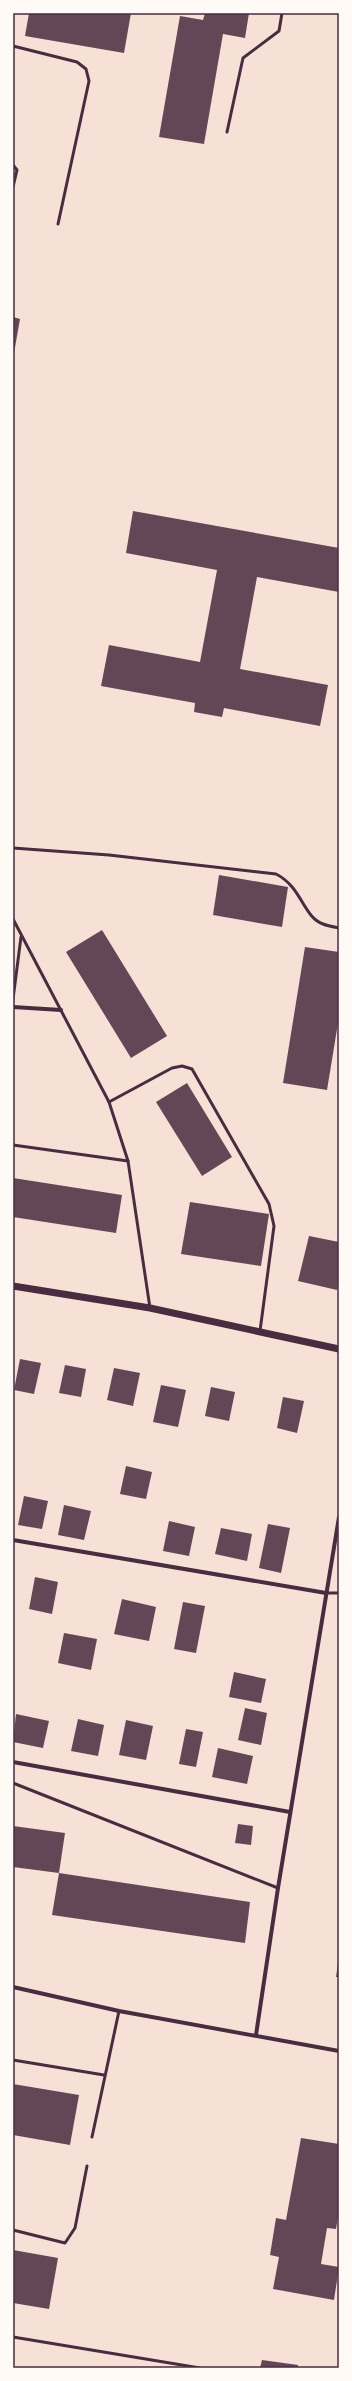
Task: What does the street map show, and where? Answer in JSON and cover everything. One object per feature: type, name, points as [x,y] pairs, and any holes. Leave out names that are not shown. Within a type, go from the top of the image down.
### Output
[{"type":"street","points":[[13,1006],[61,1010]]},
{"type":"street","points":[[13,1286],[150,1308],[339,1349]]},
{"type":"street","points":[[256,2035],[290,1812],[339,1517]]},
{"type":"street","points":[[13,1540],[326,1594]]},
{"type":"street","points":[[13,1762],[290,1812]]},
{"type":"street","points":[[13,1987],[118,2011],[339,2051]]},
{"type":"lane","points":[[227,132],[243,58],[279,31],[282,13]]},
{"type":"lane","points":[[13,46],[77,62],[86,69],[89,81],[58,224]]},
{"type":"lane","points":[[13,165],[17,170],[13,187]]},
{"type":"lane","points":[[13,848],[109,855],[276,874],[288,880],[295,888],[313,918],[322,924],[339,928]]},
{"type":"lane","points":[[13,919],[21,937],[109,1102],[128,1161],[150,1308]]},
{"type":"lane","points":[[13,999],[21,937]]},
{"type":"lane","points":[[109,1102],[172,1068],[182,1066],[192,1069],[269,1204],[274,1226],[260,1331]]},
{"type":"lane","points":[[13,1145],[128,1161]]},
{"type":"lane","points":[[326,1594],[339,1593]]},
{"type":"lane","points":[[13,1783],[278,1888]]},
{"type":"lane","points":[[92,2137],[118,2011]]},
{"type":"lane","points":[[13,2060],[104,2075]]},
{"type":"lane","points":[[13,2230],[65,2243],[75,2228],[87,2166]]},
{"type":"lane","points":[[13,2337],[200,2368]]},
{"type":"building","points":[[29,13],[131,13],[124,53],[25,36]]},
{"type":"building","points":[[205,13],[249,13],[245,38],[223,34],[204,144],[159,137],[180,16],[203,20]]},
{"type":"building","points":[[13,317],[20,319],[14,353],[13,353]]},
{"type":"building","points":[[133,511],[339,548],[339,592],[257,577],[240,669],[328,685],[320,726],[224,708],[222,717],[194,712],[195,703],[101,686],[109,645],[200,662],[217,570],[126,553]]},
{"type":"building","points":[[219,875],[288,887],[282,927],[213,915]]},
{"type":"building","points":[[102,930],[167,1036],[131,1058],[66,952]]},
{"type":"building","points":[[305,947],[339,952],[339,1017],[327,1090],[283,1083]]},
{"type":"building","points":[[187,1083],[232,1157],[202,1176],[156,1102]]},
{"type":"building","points":[[13,1178],[122,1195],[116,1233],[13,1217]]},
{"type":"building","points":[[190,1202],[269,1214],[261,1266],[181,1254]]},
{"type":"building","points":[[309,1236],[339,1242],[339,1281],[337,1290],[298,1281]]},
{"type":"building","points":[[20,1359],[41,1363],[34,1394],[14,1390]]},
{"type":"building","points":[[65,1365],[86,1369],[81,1397],[59,1393]]},
{"type":"building","points":[[114,1368],[140,1373],[133,1406],[107,1400]]},
{"type":"building","points":[[161,1385],[186,1390],[178,1427],[153,1422]]},
{"type":"building","points":[[211,1387],[235,1392],[229,1421],[205,1416]]},
{"type":"building","points":[[283,1397],[304,1401],[297,1433],[277,1428]]},
{"type":"building","points":[[126,1466],[152,1472],[146,1499],[120,1494]]},
{"type":"building","points":[[24,1496],[48,1501],[42,1529],[18,1525]]},
{"type":"building","points":[[64,1505],[91,1511],[84,1540],[58,1535]]},
{"type":"building","points":[[169,1521],[195,1527],[189,1556],[163,1551]]},
{"type":"building","points":[[268,1524],[290,1528],[281,1573],[259,1568]]},
{"type":"building","points":[[221,1528],[252,1534],[247,1561],[215,1554]]},
{"type":"building","points":[[35,1577],[58,1582],[52,1614],[29,1609]]},
{"type":"building","points":[[122,1599],[156,1607],[149,1641],[114,1634]]},
{"type":"building","points":[[183,1602],[205,1606],[196,1653],[174,1649]]},
{"type":"building","points":[[64,1633],[97,1639],[91,1670],[58,1663]]},
{"type":"building","points":[[234,1672],[266,1679],[261,1703],[229,1697]]},
{"type":"building","points":[[245,1708],[267,1713],[261,1745],[238,1740]]},
{"type":"building","points":[[16,1714],[49,1721],[43,1748],[13,1742]]},
{"type":"building","points":[[78,1719],[104,1725],[98,1756],[71,1751]]},
{"type":"building","points":[[126,1720],[153,1726],[146,1760],[119,1755]]},
{"type":"building","points":[[186,1729],[203,1732],[196,1767],[179,1764]]},
{"type":"building","points":[[218,1748],[253,1756],[247,1784],[212,1777]]},
{"type":"building","points":[[238,1824],[253,1826],[251,1845],[235,1843]]},
{"type":"building","points":[[13,1826],[65,1833],[59,1873],[13,1867]]},
{"type":"building","points":[[59,1873],[250,1902],[245,1943],[52,1915]]},
{"type":"building","points":[[338,1963],[339,1977],[336,1977]]},
{"type":"building","points":[[13,2084],[79,2095],[70,2145],[13,2135]]},
{"type":"building","points":[[301,2138],[339,2144],[339,2211],[336,2229],[327,2228],[321,2264],[339,2267],[334,2300],[273,2289],[279,2257],[270,2255],[276,2218],[286,2220]]},
{"type":"building","points":[[13,2250],[58,2258],[49,2309],[13,2303]]},
{"type":"building","points":[[262,2360],[298,2365],[298,2368],[260,2368]]}]
